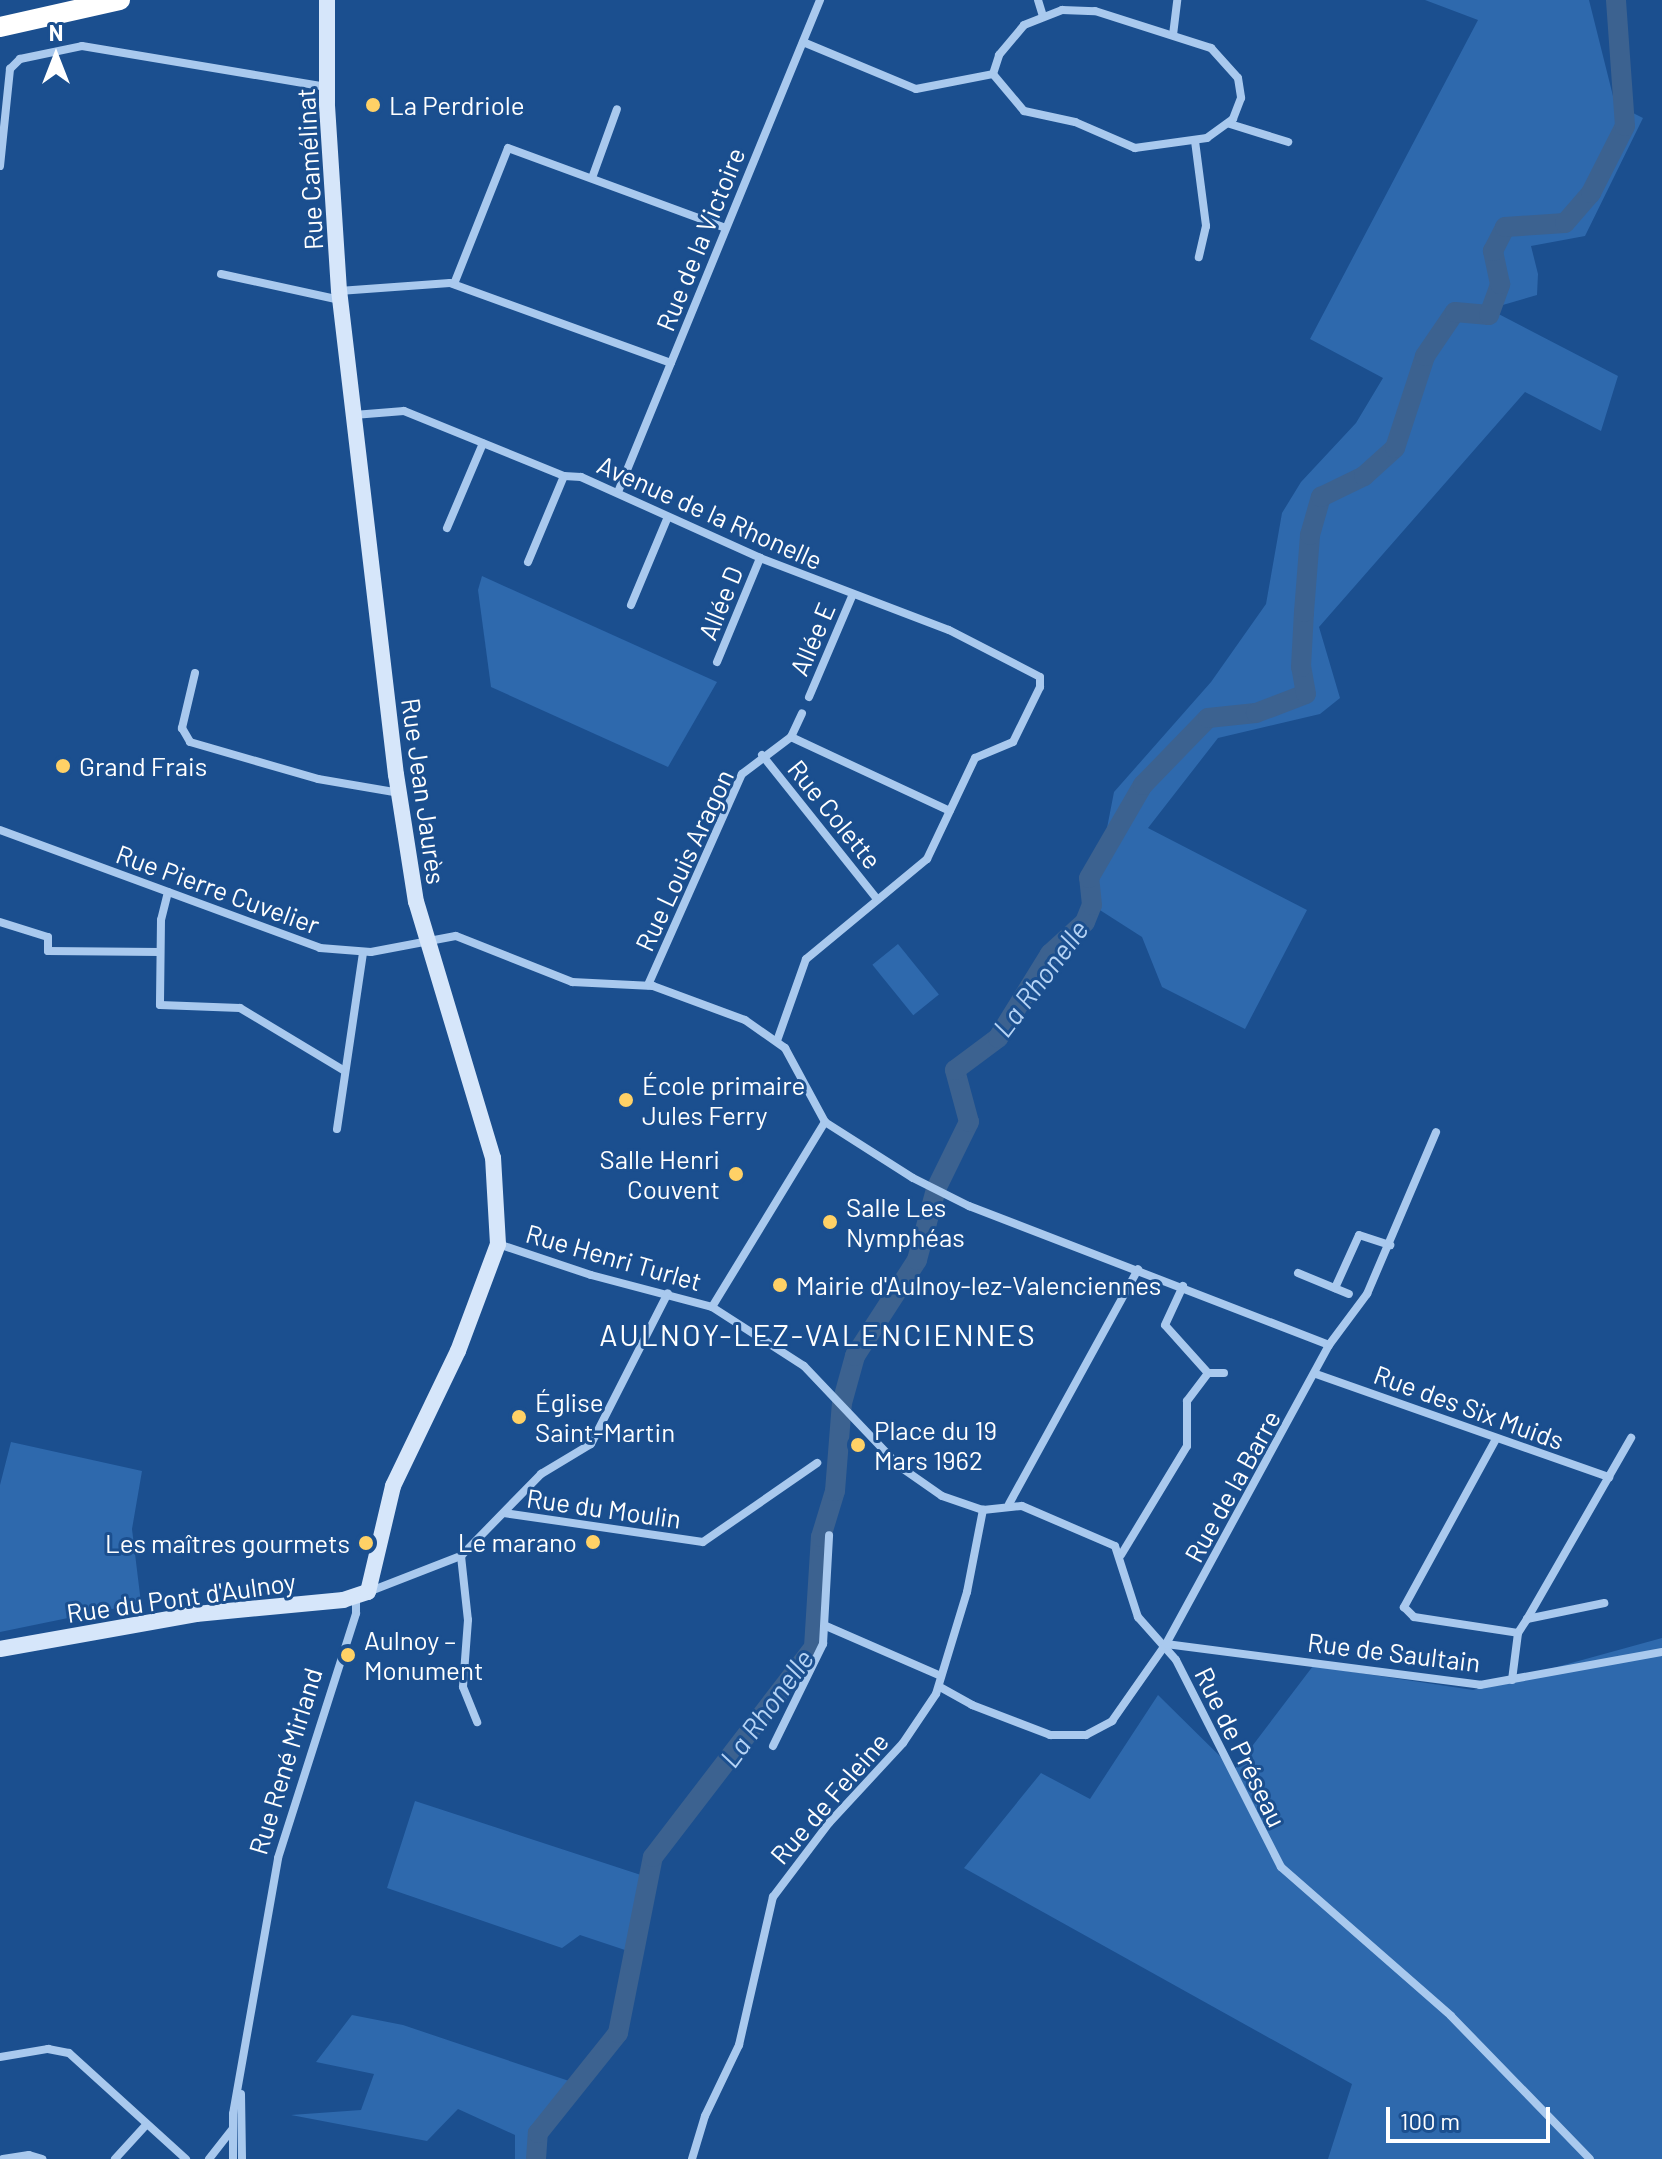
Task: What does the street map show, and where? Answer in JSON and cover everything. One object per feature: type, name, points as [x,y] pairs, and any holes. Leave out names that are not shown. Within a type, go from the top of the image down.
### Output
[{"type":"highway","points":[[0,27],[120,0]]},
{"type":"street","name":"Rue Camélinat","points":[[327,0],[327,87],[344,337]]},
{"type":"street","name":"Rue de la Victoire","points":[[618,492],[820,0]]},
{"type":"street","points":[[1038,0],[1043,16]]},
{"type":"street","points":[[1173,35],[1177,0]]},
{"type":"street","points":[[993,74],[1007,39],[1043,16],[1088,10],[1207,46],[1232,67],[1241,93],[1230,124]]},
{"type":"street","points":[[803,42],[916,89],[993,74]]},
{"type":"street","points":[[0,166],[10,69],[16,61],[82,46],[327,87]]},
{"type":"street","points":[[993,74],[1027,113],[1075,122],[1122,145],[1142,148],[1195,141],[1230,124],[1288,142]]},
{"type":"street","points":[[592,178],[617,109]]},
{"type":"street","points":[[1195,141],[1206,226],[1199,257]]},
{"type":"street","points":[[454,284],[504,150],[515,148],[726,228]]},
{"type":"street","points":[[221,274],[340,296],[454,284],[671,363]]},
{"type":"street","name":"Rue Jean Jaurès","points":[[344,337],[414,894],[492,1149],[498,1244]]},
{"type":"street","name":"Avenue de la Rhonelle","points":[[354,415],[404,411],[564,476],[578,476],[660,510],[667,519],[852,596],[866,595],[913,614],[1040,677],[1040,687],[1013,742],[975,758],[950,811]]},
{"type":"street","points":[[447,528],[483,443]]},
{"type":"street","points":[[528,562],[564,476]]},
{"type":"street","points":[[631,605],[667,519]]},
{"type":"street","name":"Allée D","points":[[717,662],[760,558]]},
{"type":"street","name":"Allée E","points":[[809,697],[852,596]]},
{"type":"street","points":[[195,673],[182,728],[190,742],[331,782],[400,793]]},
{"type":"street","points":[[802,713],[791,737],[950,811],[927,859],[806,959],[777,1041],[825,1122],[925,1185],[948,1196],[1329,1345]]},
{"type":"street","name":"Rue Louis Aragon","points":[[648,985],[740,777],[762,755],[791,737]]},
{"type":"street","name":"Rue Colette","points":[[762,755],[877,899]]},
{"type":"street","name":"Rue Pierre Cuvelier","points":[[0,830],[310,945],[363,953],[427,940],[461,938],[572,982],[648,985],[745,1020],[777,1041]]},
{"type":"street","points":[[168,892],[162,909],[160,1005],[240,1008],[345,1071]]},
{"type":"street","points":[[0,922],[48,937],[48,951],[160,952]]},
{"type":"street","points":[[337,1129],[363,953]]},
{"type":"street","points":[[712,1307],[825,1122]]},
{"type":"street","name":"Rue de la Barre","points":[[1166,1644],[1316,1374],[1329,1345],[1363,1301],[1390,1245],[1436,1132]]},
{"type":"street","points":[[1335,1288],[1359,1235],[1390,1245]]},
{"type":"street","name":"Rue Henri Turlet","points":[[498,1244],[591,1275],[712,1307],[781,1349],[833,1396],[914,1478],[955,1503],[983,1510]]},
{"type":"street","name":"Rue René Mirland","points":[[233,2159],[232,2129],[280,1849],[362,1595],[393,1486],[458,1351],[498,1244]]},
{"type":"street","points":[[1009,1504],[1138,1269]]},
{"type":"street","points":[[1298,1273],[1349,1294]]},
{"type":"street","points":[[1183,1286],[1165,1325],[1208,1373],[1224,1373]]},
{"type":"street","points":[[362,1595],[461,1556],[541,1474],[594,1441],[668,1293]]},
{"type":"street","points":[[983,1510],[1009,1504],[1112,1544],[1121,1555],[1187,1446],[1186,1405],[1208,1373]]},
{"type":"street","name":"Rue des Six Muids","points":[[1316,1374],[1609,1477]]},
{"type":"street","points":[[1512,1680],[1518,1633],[1631,1438]]},
{"type":"street","points":[[1496,1439],[1406,1597],[1405,1611],[1414,1617],[1518,1633]]},
{"type":"street","name":"Rue du Moulin","points":[[504,1513],[593,1529],[707,1542],[817,1463]]},
{"type":"street","name":"Rue de Feleine","points":[[692,2159],[705,2116],[740,2039],[775,1893],[834,1817],[903,1743],[940,1687],[983,1510]]},
{"type":"street","points":[[773,1746],[809,1677],[826,1626],[829,1535]]},
{"type":"street","name":"Rue de Préseau","points":[[1121,1555],[1138,1617],[1166,1644],[1281,1867],[1451,2016],[1590,2159]]},
{"type":"street","points":[[461,1556],[468,1620],[463,1687],[477,1722]]},
{"type":"street","name":"Rue du Pont d'Aulnoy","points":[[0,1649],[196,1614],[362,1595]]},
{"type":"street","points":[[1527,1619],[1604,1603]]},
{"type":"street","points":[[826,1626],[941,1676]]},
{"type":"street","points":[[940,1687],[1042,1732],[1079,1736],[1108,1726],[1166,1644]]},
{"type":"street","name":"Rue de Saultain","points":[[1166,1644],[1453,1683],[1512,1680],[1662,1652]]},
{"type":"street","points":[[0,2057],[65,2052],[186,2159]]},
{"type":"street","name":"Rue René Mirland","points":[[242,2082],[242,2159]]},
{"type":"street","points":[[115,2159],[147,2124]]},
{"type":"street","name":"Rue René Mirland","points":[[209,2159],[232,2129]]},
{"type":"street","points":[[3,2159],[42,2159]]},
{"type":"shaded area","points":[[1425,0],[1589,0],[1615,104],[1643,118],[1585,236],[1531,246],[1538,274],[1537,295],[1489,309],[1618,376],[1601,431],[1525,392],[1319,627],[1340,698],[1320,714],[1218,738],[1148,828],[1307,910],[1245,1029],[1162,987],[1142,937],[1092,905],[1114,792],[1211,682],[1266,604],[1282,513],[1301,482],[1356,423],[1383,378],[1310,339],[1478,20]]},
{"type":"shaded area","points":[[482,576],[717,682],[668,767],[491,687],[478,590]]},
{"type":"shaded area","points":[[898,944],[939,995],[913,1015],[872,965]]},
{"type":"shaded area","points":[[11,1442],[142,1471],[132,1529],[141,1603],[0,1632],[0,1485]]},
{"type":"shaded area","points":[[1662,1638],[1662,2159],[1328,2159],[1352,2084],[964,1868],[1041,1773],[1090,1799],[1158,1695],[1234,1770],[1313,1666],[1473,1690]]},
{"type":"shaded area","points":[[415,1801],[641,1875],[625,1950],[580,1935],[562,1948],[387,1888]]},
{"type":"shaded area","points":[[352,2015],[403,2025],[584,2086],[543,2141],[542,2159],[515,2159],[515,2135],[458,2109],[427,2141],[291,2115],[361,2110],[374,2074],[316,2062]]},
{"type":"waterway","name":"La Rhonelle","points":[[536,2159],[538,2133],[618,2033],[653,1857],[814,1647],[821,1537],[835,1491],[842,1403],[855,1356],[917,1260],[936,1189],[969,1122],[955,1070],[998,1038],[1050,954],[1085,922],[1092,905],[1089,878],[1143,785],[1208,718],[1256,713],[1306,694],[1301,667],[1304,612],[1310,535],[1321,497],[1364,476],[1395,448],[1425,356],[1455,312],[1489,315],[1500,284],[1493,251],[1505,227],[1565,223],[1591,193],[1625,126],[1616,0]]},
{"type":"place","name":"La Perdriole","points":[[373,105]]},
{"type":"place","name":"Grand Frais","points":[[63,766]]},
{"type":"place","name":"École primaire Jules Ferry","points":[[626,1100]]},
{"type":"place","name":"Salle Henri Couvent","points":[[736,1174]]},
{"type":"place","name":"Salle Les Nymphéas","points":[[830,1222]]},
{"type":"place","name":"Mairie d'Aulnoy-lez-Valenciennes","points":[[780,1285]]},
{"type":"place","name":"Église Saint-Martin","points":[[519,1417]]},
{"type":"place","name":"Place du 19 Mars 1962","points":[[858,1445]]},
{"type":"place","name":"Le marano","points":[[593,1542]]},
{"type":"place","name":"Les maîtres gourmets","points":[[366,1543]]},
{"type":"place","name":"Aulnoy – Monument","points":[[348,1655]]},
{"type":"district","name":"AULNOY-LEZ-VALENCIENNES","points":[[818,1334]]}]
